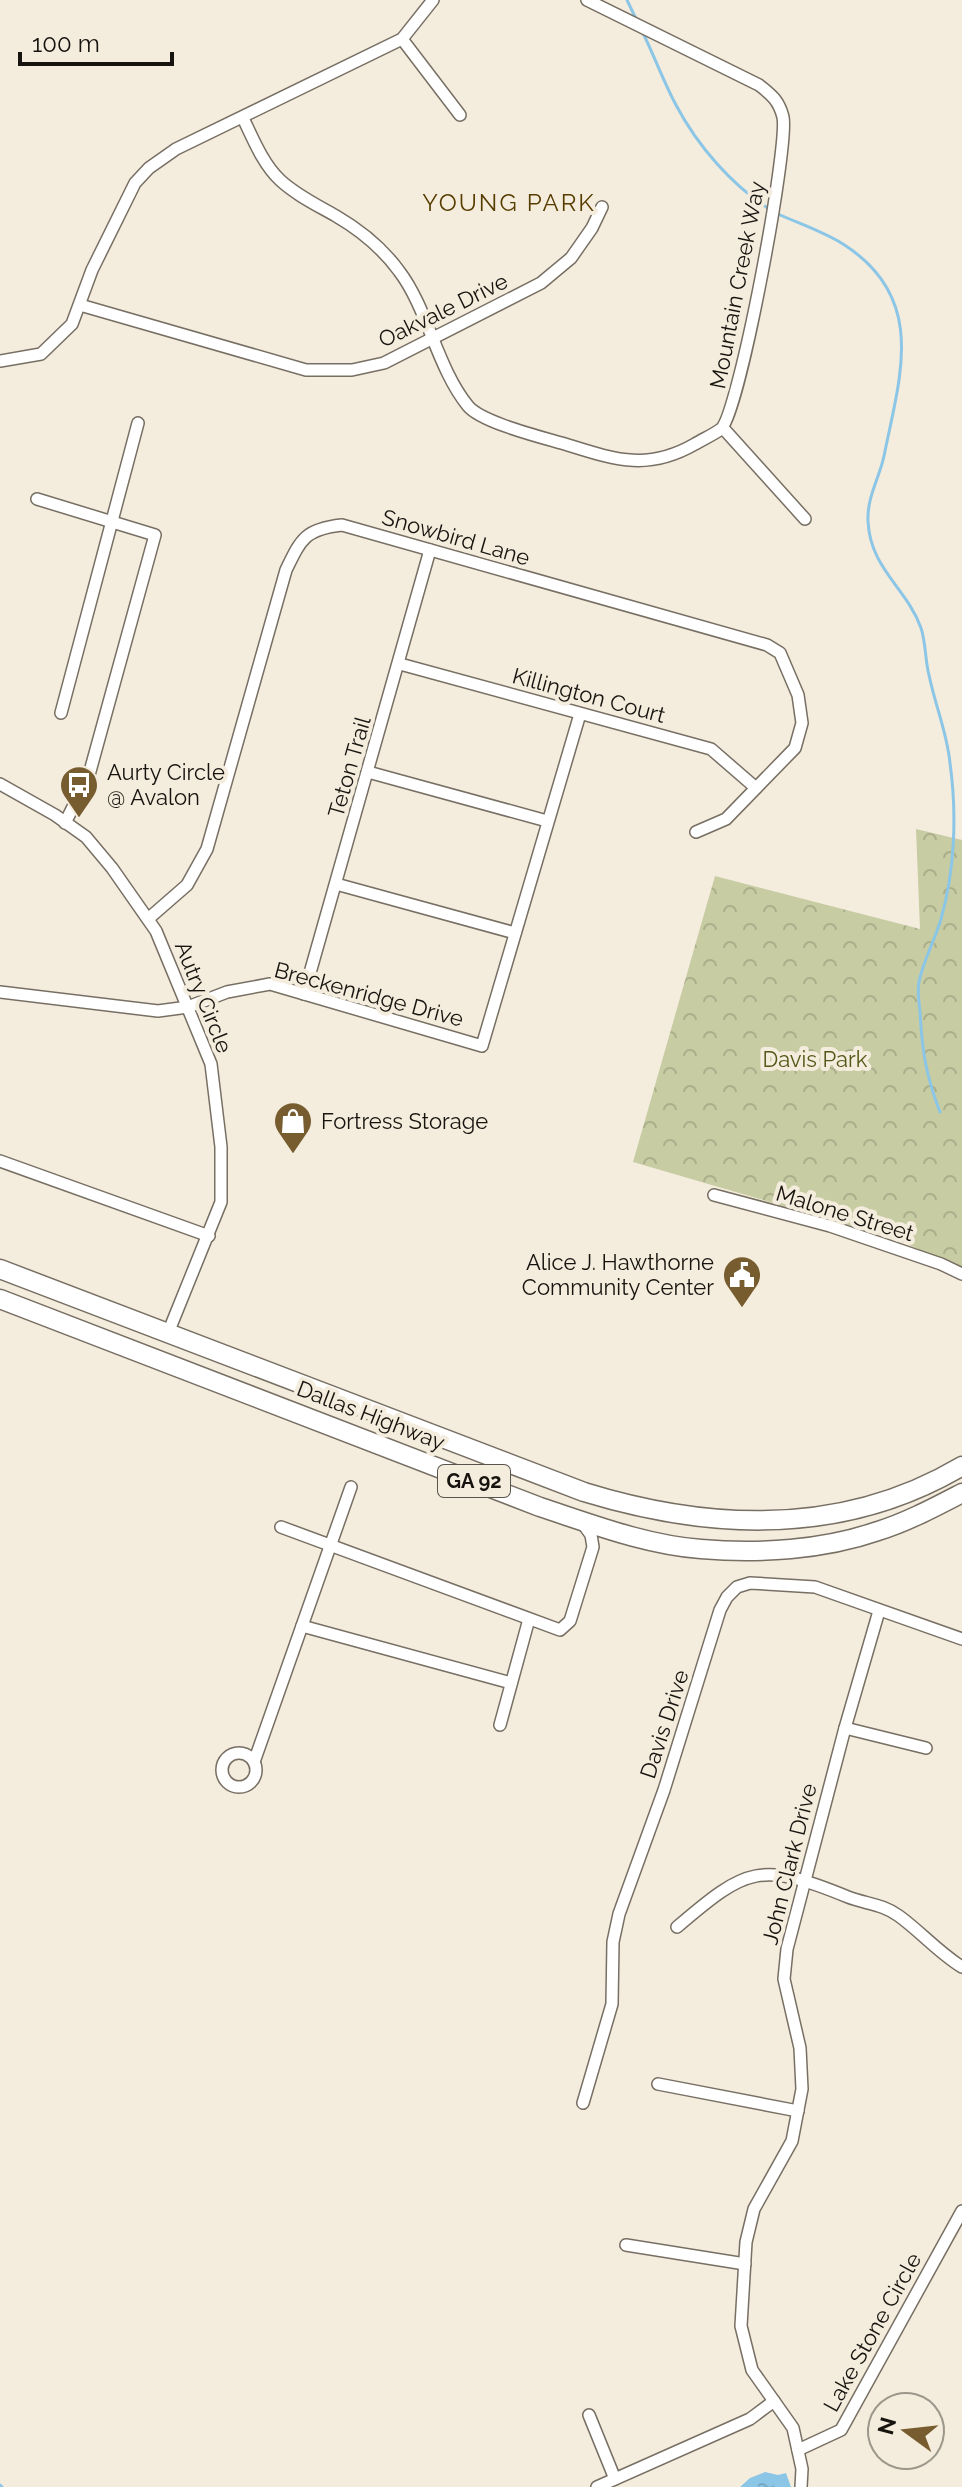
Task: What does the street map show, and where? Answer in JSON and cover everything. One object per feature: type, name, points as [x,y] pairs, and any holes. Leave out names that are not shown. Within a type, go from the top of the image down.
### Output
[{"type":"main road","name":"Dallas Highway","points":[[0,1269],[584,1492],[654,1512],[738,1522],[770,1522],[828,1515],[909,1491],[962,1466]]},
{"type":"main road","name":"Dallas Highway","points":[[0,1299],[578,1519],[621,1533],[700,1549],[789,1548],[877,1532],[962,1493]]},
{"type":"street","points":[[0,361],[41,354],[72,324],[92,270],[135,183],[149,168],[176,149],[402,39],[433,0]]},
{"type":"street","name":"Mountain Creek Way","points":[[587,0],[759,85],[776,98],[783,118],[781,165],[747,349],[732,407],[723,428]]},
{"type":"street","points":[[402,39],[460,115]]},
{"type":"street","points":[[243,118],[262,157],[279,179],[356,229],[374,243],[400,272],[469,408],[510,427],[612,459],[647,463],[677,455],[723,428],[805,519]]},
{"type":"street","name":"Oakvale Drive","points":[[80,305],[306,370],[352,370],[384,363],[541,283],[571,258],[602,207]]},
{"type":"street","points":[[61,713],[138,423]]},
{"type":"street","points":[[37,499],[155,535],[89,775],[65,823]]},
{"type":"street","name":"Snowbird Lane","points":[[148,919],[187,885],[207,849],[286,570],[302,538],[321,527],[342,525],[767,645],[780,653],[798,695],[802,723],[795,748],[726,819],[696,832]]},
{"type":"street","name":"Teton Trail","points":[[304,994],[430,550]]},
{"type":"street","name":"Killington Court","points":[[400,664],[711,749],[756,788]]},
{"type":"street","name":"Breckenridge Drive","points":[[0,992],[158,1011],[188,1007],[227,992],[270,984],[482,1046],[580,714]]},
{"type":"street","points":[[368,772],[547,821]]},
{"type":"street","name":"Autry Circle","points":[[0,784],[86,837],[112,868],[156,931],[211,1064],[221,1147],[221,1202],[168,1333]]},
{"type":"street","points":[[336,884],[515,933]]},
{"type":"street","points":[[0,1161],[209,1236]]},
{"type":"street","name":"Malone Street","points":[[714,1195],[830,1226],[962,1274]]},
{"type":"street","points":[[254,1762],[351,1487]]},
{"type":"street","points":[[281,1527],[560,1630],[565,1629],[570,1621],[593,1547],[591,1535],[578,1519]]},
{"type":"street","points":[[593,1547],[609,1535],[621,1533]]},
{"type":"street","name":"Davis Drive","points":[[583,2103],[612,2004],[613,1942],[619,1914],[664,1790],[720,1610],[727,1597],[737,1587],[750,1583],[805,1586],[828,1591],[962,1639]]},
{"type":"street","name":"John Clark Drive","points":[[801,2487],[802,2469],[793,2428],[752,2370],[741,2326],[746,2242],[754,2209],[792,2141],[802,2089],[800,2048],[784,1979],[787,1949],[879,1611]]},
{"type":"street","points":[[500,1725],[529,1619]]},
{"type":"street","points":[[302,1626],[511,1683]]},
{"type":"street","points":[[845,1728],[926,1748]]},
{"type":"street","points":[[677,1927],[733,1882],[754,1874],[805,1878],[853,1899],[877,1904],[898,1915],[962,1967]]},
{"type":"street","points":[[658,2084],[798,2111]]},
{"type":"street","name":"Lake Stone Circle","points":[[798,2450],[841,2430],[962,2211]]},
{"type":"street","points":[[626,2245],[745,2264]]},
{"type":"street","points":[[597,2487],[750,2419],[774,2401]]},
{"type":"street","points":[[589,2415],[615,2479]]},
{"type":"green space","name":"Davis Park","points":[[916,829],[962,840],[962,1269],[896,1239],[633,1162],[715,876],[920,929]]},
{"type":"water","points":[[765,2472],[786,2473],[791,2487],[740,2487],[750,2478]]},
{"type":"waterway","points":[[627,0],[637,21]]},
{"type":"waterway","points":[[642,31],[671,96],[694,135],[729,177],[771,210]]},
{"type":"waterway","points":[[778,214],[835,239],[870,265],[888,289],[898,314],[901,340],[896,397],[884,456],[869,504],[868,521],[875,552],[921,628],[950,763],[954,802],[952,862],[941,919],[923,966],[918,989],[926,1063],[940,1112]]},
{"type":"place","name":"Aurty Circle @ Avalon","points":[[79,819]]},
{"type":"place","name":"Fortress Storage","points":[[293,1155]]},
{"type":"place","name":"Alice J. Hawthorne Community Center","points":[[742,1309]]},
{"type":"district","name":"YOUNG PARK","points":[[509,203]]}]
